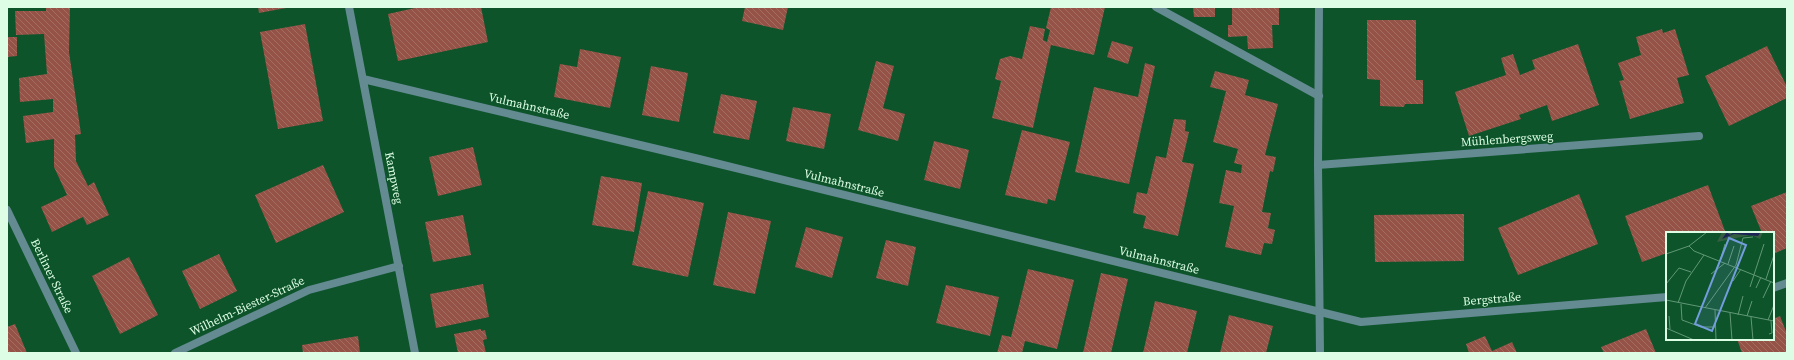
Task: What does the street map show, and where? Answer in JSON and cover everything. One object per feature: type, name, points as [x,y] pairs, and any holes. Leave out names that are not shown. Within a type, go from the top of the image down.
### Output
[{"type":"street","name":"Kampweg","points":[[349,7],[400,266],[415,353]]},
{"type":"street","points":[[1156,7],[1319,96]]},
{"type":"street","points":[[1319,7],[1318,165],[1320,353]]},
{"type":"street","name":"Vulmahnstraße","points":[[363,79],[713,162],[1320,312]]},
{"type":"street","name":"Mühlenbergsweg","points":[[1318,165],[1699,136]]},
{"type":"street","name":"Berliner Straße","points":[[7,210],[76,353]]},
{"type":"street","name":"Wilhelm-Biester-Straße","points":[[176,353],[309,290],[400,266]]},
{"type":"street","points":[[1774,288],[1787,283]]},
{"type":"street","name":"Bergstraße","points":[[1320,312],[1361,322],[1666,297]]},
{"type":"building","points":[[46,7],[70,7],[69,52],[81,134],[75,135],[76,161],[88,186],[94,182],[109,215],[87,225],[83,217],[52,232],[41,207],[67,195],[54,167],[54,139],[26,143],[23,116],[53,112],[53,99],[20,102],[19,78],[47,74],[44,34],[16,35],[15,11],[46,11]]},
{"type":"building","points":[[258,7],[286,7],[286,8],[259,13]]},
{"type":"building","points":[[419,7],[481,7],[488,42],[398,61],[388,14]]},
{"type":"building","points":[[745,7],[788,7],[783,30],[742,21]]},
{"type":"building","points":[[1051,7],[1105,7],[1094,55],[1051,45],[1033,128],[992,118],[1001,81],[995,79],[1000,59],[1010,56],[1022,59],[1030,26],[1045,29],[1043,40],[1047,42],[1050,30],[1046,28]]},
{"type":"building","points":[[1193,7],[1215,7],[1215,17],[1194,17]]},
{"type":"building","points":[[1232,7],[1279,7],[1279,25],[1272,25],[1273,48],[1248,49],[1247,36],[1228,37],[1228,25],[1232,25]]},
{"type":"building","points":[[1367,20],[1416,20],[1416,80],[1423,80],[1423,104],[1405,104],[1404,107],[1380,106],[1380,80],[1367,79]]},
{"type":"building","points":[[305,24],[323,121],[278,129],[260,32]]},
{"type":"building","points":[[1662,29],[1663,33],[1675,29],[1689,75],[1677,78],[1684,103],[1630,119],[1619,81],[1624,80],[1618,63],[1641,55],[1636,37]]},
{"type":"building","points":[[7,37],[17,37],[17,56],[7,57]]},
{"type":"building","points":[[1112,41],[1133,47],[1128,64],[1107,57]]},
{"type":"building","points":[[1578,44],[1599,105],[1552,121],[1547,105],[1519,115],[1521,119],[1469,136],[1455,92],[1506,75],[1501,58],[1513,54],[1520,75],[1535,69],[1532,60]]},
{"type":"building","points":[[1767,46],[1787,87],[1787,98],[1729,126],[1705,76]]},
{"type":"building","points":[[580,49],[621,57],[610,108],[554,97],[560,64],[577,67]]},
{"type":"building","points":[[876,61],[894,66],[883,108],[905,114],[898,141],[858,130]]},
{"type":"building","points":[[1145,63],[1155,66],[1129,184],[1075,172],[1094,87],[1138,97]]},
{"type":"building","points":[[651,66],[688,73],[679,122],[642,115]]},
{"type":"building","points":[[1215,71],[1249,80],[1245,95],[1278,104],[1265,155],[1276,157],[1273,172],[1270,171],[1262,212],[1271,213],[1268,228],[1275,230],[1272,244],[1264,243],[1261,255],[1225,247],[1234,206],[1219,203],[1226,170],[1241,173],[1242,165],[1234,163],[1238,149],[1213,142],[1226,91],[1210,87]]},
{"type":"building","points":[[721,94],[757,101],[749,140],[713,133]]},
{"type":"building","points":[[793,107],[831,114],[824,149],[786,141]]},
{"type":"building","points":[[1174,119],[1186,120],[1185,131],[1189,132],[1182,162],[1194,164],[1178,236],[1143,228],[1146,216],[1133,213],[1137,192],[1147,194],[1156,156],[1166,158]]},
{"type":"building","points":[[1022,130],[1070,142],[1055,201],[1048,199],[1047,204],[1005,195]]},
{"type":"building","points":[[934,141],[969,150],[960,189],[924,180]]},
{"type":"building","points":[[473,147],[482,185],[438,196],[429,157]]},
{"type":"building","points":[[323,165],[344,212],[276,243],[255,195]]},
{"type":"building","points":[[601,176],[642,183],[634,232],[592,225]]},
{"type":"building","points":[[1708,185],[1725,231],[1666,232],[1666,253],[1642,262],[1625,216]]},
{"type":"building","points":[[648,191],[704,203],[688,277],[632,265]]},
{"type":"building","points":[[1787,192],[1787,248],[1774,254],[1774,232],[1762,232],[1751,206]]},
{"type":"building","points":[[1579,194],[1598,244],[1518,275],[1498,228]]},
{"type":"building","points":[[728,212],[771,221],[755,294],[713,285]]},
{"type":"building","points":[[1464,214],[1464,261],[1375,262],[1374,215]]},
{"type":"building","points":[[463,215],[471,255],[433,262],[425,222]]},
{"type":"building","points":[[806,227],[843,237],[832,278],[795,267]]},
{"type":"building","points":[[886,240],[916,247],[908,286],[876,278]]},
{"type":"building","points":[[219,254],[237,291],[200,309],[182,271]]},
{"type":"building","points":[[129,257],[158,315],[120,334],[92,276]]},
{"type":"building","points":[[1028,269],[1074,280],[1057,349],[1025,341],[1022,353],[997,353],[1002,335],[1011,337]]},
{"type":"building","points":[[1101,273],[1128,279],[1111,353],[1083,353]]},
{"type":"building","points":[[483,284],[489,317],[436,328],[430,294]]},
{"type":"building","points":[[946,285],[999,297],[990,336],[936,323]]},
{"type":"building","points":[[1155,301],[1197,311],[1187,353],[1143,353]]},
{"type":"building","points":[[1229,315],[1273,326],[1266,353],[1220,353]]},
{"type":"building","points":[[1780,316],[1787,334],[1787,353],[1742,353],[1737,340],[1774,340],[1774,319]]},
{"type":"building","points":[[15,324],[27,353],[7,353],[7,327]]},
{"type":"building","points":[[481,329],[481,331],[485,330],[487,339],[483,340],[486,353],[458,353],[454,334]]},
{"type":"building","points":[[1646,329],[1656,353],[1604,353],[1601,347]]},
{"type":"building","points":[[358,336],[360,353],[303,353],[302,345]]},
{"type":"building","points":[[1485,336],[1492,351],[1512,342],[1517,353],[1469,353],[1466,344]]}]
